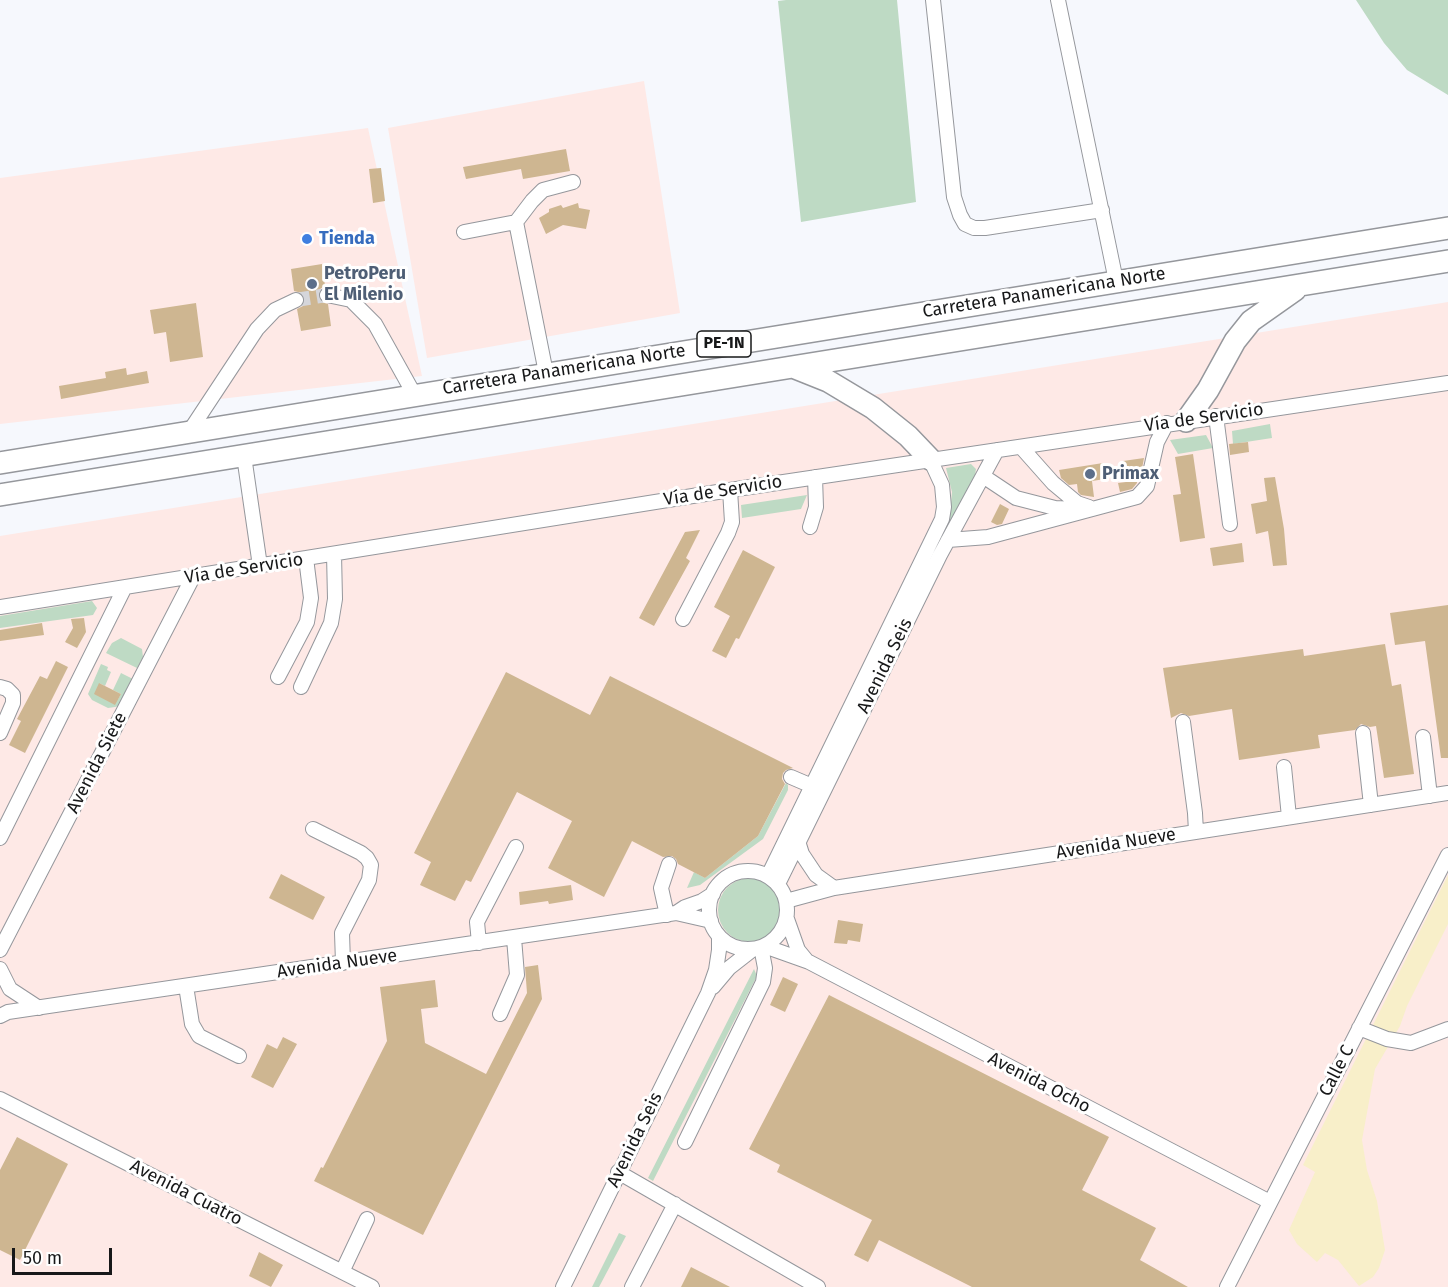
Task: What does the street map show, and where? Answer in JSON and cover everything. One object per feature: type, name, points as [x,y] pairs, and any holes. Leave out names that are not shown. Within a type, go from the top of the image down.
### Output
[{"type":"highway","name":"Carretera Panamericana Norte","points":[[0,463],[1448,228]]},
{"type":"highway","name":"Carretera Panamericana Norte","points":[[0,495],[1448,261]]},
{"type":"highway","points":[[1177,422],[1209,390],[1235,341],[1251,321],[1303,285]]},
{"type":"highway","points":[[595,365],[602,398]]},
{"type":"highway","points":[[793,367],[828,381],[873,408],[908,436],[930,459]]},
{"type":"street","points":[[933,0],[954,197],[965,224],[974,228],[986,228],[1102,210]]},
{"type":"street","points":[[1058,0],[1116,281]]},
{"type":"street","points":[[464,232],[516,222],[543,190],[573,182]]},
{"type":"street","points":[[516,222],[546,373]]},
{"type":"street","points":[[327,295],[351,300],[375,324],[414,394]]},
{"type":"street","points":[[189,432],[257,329],[274,310],[296,300]]},
{"type":"street","name":"Vía de Servicio","points":[[0,607],[930,459],[1448,383]]},
{"type":"street","points":[[1216,416],[1230,524]]},
{"type":"street","points":[[948,540],[988,537],[1137,497],[1147,486],[1157,442],[1177,422]]},
{"type":"street","points":[[1021,447],[1066,494],[1077,502],[1094,508]]},
{"type":"street","name":"Avenida Seis","points":[[773,880],[793,826],[818,789],[997,450]]},
{"type":"street","points":[[244,456],[260,566]]},
{"type":"street","name":"Avenida Seis","points":[[773,880],[798,842],[818,789],[942,519],[945,507],[942,485],[930,459]]},
{"type":"street","points":[[982,476],[1016,498],[1034,504],[1055,508],[1094,508]]},
{"type":"street","points":[[810,527],[816,507],[815,477]]},
{"type":"street","points":[[683,618],[728,533],[732,522],[730,490]]},
{"type":"street","points":[[300,687],[331,623],[335,599],[334,554]]},
{"type":"street","points":[[278,677],[307,622],[310,591],[306,558]]},
{"type":"street","name":"Avenida Siete","points":[[0,950],[193,577]]},
{"type":"street","points":[[0,838],[124,588]]},
{"type":"street","points":[[0,687],[8,689],[13,703],[0,733]]},
{"type":"street","points":[[1183,722],[1195,806],[1196,832]]},
{"type":"street","points":[[1363,734],[1371,805]]},
{"type":"street","points":[[1423,737],[1430,796]]},
{"type":"street","points":[[1284,767],[1289,817]]},
{"type":"street","points":[[791,777],[818,789]]},
{"type":"street","name":"Avenida Nueve","points":[[786,901],[834,888],[1448,794]]},
{"type":"street","points":[[793,826],[802,854],[816,874],[834,888]]},
{"type":"street","points":[[313,829],[361,853],[370,865],[369,880],[342,933],[343,963]]},
{"type":"street","points":[[479,943],[477,922],[516,847]]},
{"type":"street","name":"Calle C","points":[[1227,1287],[1448,855]]},
{"type":"street","points":[[669,864],[661,888],[671,914]]},
{"type":"street","points":[[787,919],[778,935],[759,948],[740,949],[728,944],[719,936],[711,921],[710,902],[722,881],[732,874],[744,871],[757,872],[773,880],[786,901],[787,919],[798,950],[809,962]]},
{"type":"street","name":"Avenida Nueve","points":[[0,1016],[8,1012],[671,914],[713,894]]},
{"type":"street","name":"Avenida Nueve","points":[[671,914],[711,921]]},
{"type":"street","name":"Avenida Seis","points":[[563,1287],[708,993],[716,970],[719,936]]},
{"type":"street","points":[[500,1014],[517,975],[514,938]]},
{"type":"street","points":[[685,1142],[763,982],[765,968],[759,948]]},
{"type":"street","name":"Avenida Seis","points":[[708,993],[729,968],[759,948]]},
{"type":"street","name":"Avenida Ocho","points":[[759,948],[809,962],[1270,1202]]},
{"type":"street","points":[[0,969],[10,989],[39,1008]]},
{"type":"street","points":[[186,986],[192,1024],[199,1036],[239,1056]]},
{"type":"street","points":[[1359,1028],[1387,1039],[1411,1043],[1448,1029]]},
{"type":"street","name":"Avenida Cuatro","points":[[0,1099],[372,1287]]},
{"type":"street","points":[[618,1172],[818,1287]]},
{"type":"street","points":[[632,1287],[675,1204]]},
{"type":"street","points":[[342,1272],[367,1220]]},
{"type":"shaded area","points":[[644,81],[680,313],[427,358],[388,128]]},
{"type":"shaded area","points":[[368,128],[422,376],[0,424],[0,178]]},
{"type":"shaded area","points":[[1448,302],[1448,1287],[0,1287],[0,536]]},
{"type":"green space","points":[[897,0],[916,202],[801,222],[778,1]]},
{"type":"green space","points":[[1356,0],[1448,0],[1448,95],[1407,70],[1384,43]]},
{"type":"green space","points":[[1270,424],[1272,438],[1233,444],[1232,431]]},
{"type":"green space","points":[[1206,435],[1213,448],[1178,454],[1170,440]]},
{"type":"green space","points":[[971,464],[976,469],[975,475],[949,525],[952,492],[946,468]]},
{"type":"green space","points":[[807,495],[801,509],[742,518],[741,505]]},
{"type":"green space","points":[[92,601],[97,608],[93,615],[0,628],[0,616]]},
{"type":"green space","points":[[121,638],[142,649],[143,657],[137,668],[106,653],[112,643]]},
{"type":"green space","points":[[101,664],[108,667],[107,670],[111,672],[105,686],[99,683],[118,699],[121,694],[113,690],[121,673],[133,679],[119,706],[108,708],[92,700],[88,694]]},
{"type":"green space","points":[[786,783],[788,790],[763,839],[700,885],[687,888],[694,872],[705,878],[758,836]]},
{"type":"green space","points":[[750,878],[768,884],[776,892],[782,910],[776,928],[768,936],[750,942],[732,936],[724,928],[718,910],[724,892],[732,884]]},
{"type":"green space","points":[[754,969],[757,976],[653,1181],[648,1178]]},
{"type":"green space","points":[[619,1233],[626,1236],[599,1287],[592,1287]]},
{"type":"sand","points":[[1448,875],[1448,924],[1407,1006],[1400,1026],[1375,1069],[1362,1140],[1367,1170],[1377,1201],[1385,1250],[1379,1268],[1373,1277],[1359,1286],[1338,1260],[1325,1253],[1317,1262],[1297,1244],[1289,1230],[1315,1172],[1303,1165]]},
{"type":"building","points":[[566,149],[570,171],[523,179],[521,169],[466,179],[463,167]]},
{"type":"building","points":[[381,168],[385,201],[373,203],[369,169]]},
{"type":"building","points":[[578,203],[579,208],[590,210],[586,229],[563,225],[546,234],[539,218],[549,212],[549,209],[561,205],[563,208]]},
{"type":"building","points":[[322,264],[325,286],[320,289],[318,297],[321,302],[328,304],[331,326],[301,331],[297,309],[303,306],[305,300],[302,293],[294,291],[291,269]]},
{"type":"building","points":[[196,303],[203,357],[170,362],[166,332],[154,334],[150,310]]},
{"type":"building","points":[[126,368],[127,375],[147,371],[149,383],[61,399],[59,386],[106,378],[105,372]]},
{"type":"building","points":[[1248,442],[1249,452],[1230,455],[1229,444]]},
{"type":"building","points":[[1193,454],[1205,538],[1180,542],[1173,495],[1181,494],[1175,457]]},
{"type":"building","points":[[1144,458],[1141,474],[1136,475],[1137,483],[1132,489],[1120,492],[1118,483],[1126,482],[1123,461]]},
{"type":"building","points":[[1103,463],[1105,479],[1092,481],[1094,497],[1081,495],[1077,484],[1069,485],[1061,478],[1059,470]]},
{"type":"building","points":[[1275,477],[1284,529],[1287,565],[1273,566],[1268,531],[1256,534],[1251,504],[1267,501],[1264,478]]},
{"type":"building","points":[[1000,504],[1009,509],[1002,524],[997,525],[991,522]]},
{"type":"building","points":[[700,530],[686,558],[690,561],[654,626],[639,618],[685,532]]},
{"type":"building","points":[[1242,543],[1244,562],[1213,566],[1210,548]]},
{"type":"building","points":[[743,550],[775,567],[739,639],[736,638],[726,658],[712,651],[730,616],[714,607]]},
{"type":"building","points":[[1448,605],[1448,758],[1441,758],[1425,641],[1395,645],[1390,613]]},
{"type":"building","points":[[84,618],[86,632],[77,648],[65,642],[73,628],[71,619]]},
{"type":"building","points":[[42,623],[44,635],[0,641],[0,630]]},
{"type":"building","points":[[1385,644],[1392,686],[1401,684],[1414,774],[1384,778],[1376,726],[1361,724],[1355,730],[1318,735],[1320,748],[1239,760],[1232,709],[1189,716],[1181,713],[1171,718],[1163,668],[1303,649],[1304,656]]},
{"type":"building","points":[[56,661],[68,667],[25,753],[9,745],[21,721],[17,719],[40,676],[47,679]]},
{"type":"building","points":[[506,672],[590,715],[610,676],[793,768],[783,773],[782,779],[785,784],[758,836],[705,878],[678,864],[672,856],[663,857],[632,841],[604,897],[548,868],[572,821],[517,792],[471,882],[466,880],[455,901],[420,885],[431,862],[414,853]]},
{"type":"building","points":[[99,683],[121,694],[115,705],[94,694]]},
{"type":"building","points":[[281,874],[325,897],[313,920],[269,898]]},
{"type":"building","points":[[571,885],[573,900],[520,905],[519,892]]},
{"type":"building","points":[[838,920],[863,924],[860,942],[848,940],[847,944],[834,943]]},
{"type":"building","points":[[538,965],[542,999],[423,1235],[314,1181],[321,1167],[323,1168],[387,1041],[380,987],[435,980],[438,1007],[421,1009],[425,1043],[486,1074],[527,993],[525,967]]},
{"type":"building","points":[[783,977],[798,984],[785,1012],[770,1005]]},
{"type":"building","points":[[829,995],[1109,1137],[1082,1190],[1156,1228],[1140,1260],[1188,1287],[972,1287],[879,1240],[868,1262],[854,1255],[872,1220],[777,1172],[780,1165],[749,1149]]},
{"type":"building","points":[[283,1037],[297,1044],[273,1088],[251,1077],[267,1044],[277,1049]]},
{"type":"building","points":[[17,1137],[68,1164],[20,1260],[0,1250],[0,1170]]},
{"type":"building","points":[[259,1252],[283,1265],[271,1287],[249,1276]]},
{"type":"building","points":[[691,1267],[730,1287],[681,1287]]},
{"type":"tunnel","points":[[296,300],[327,295]]},
{"type":"place","name":"Tienda","points":[[307,239]]},
{"type":"place","name":"PetroPeru El Milenio","points":[[312,284]]},
{"type":"place","name":"Primax","points":[[1090,474]]}]
